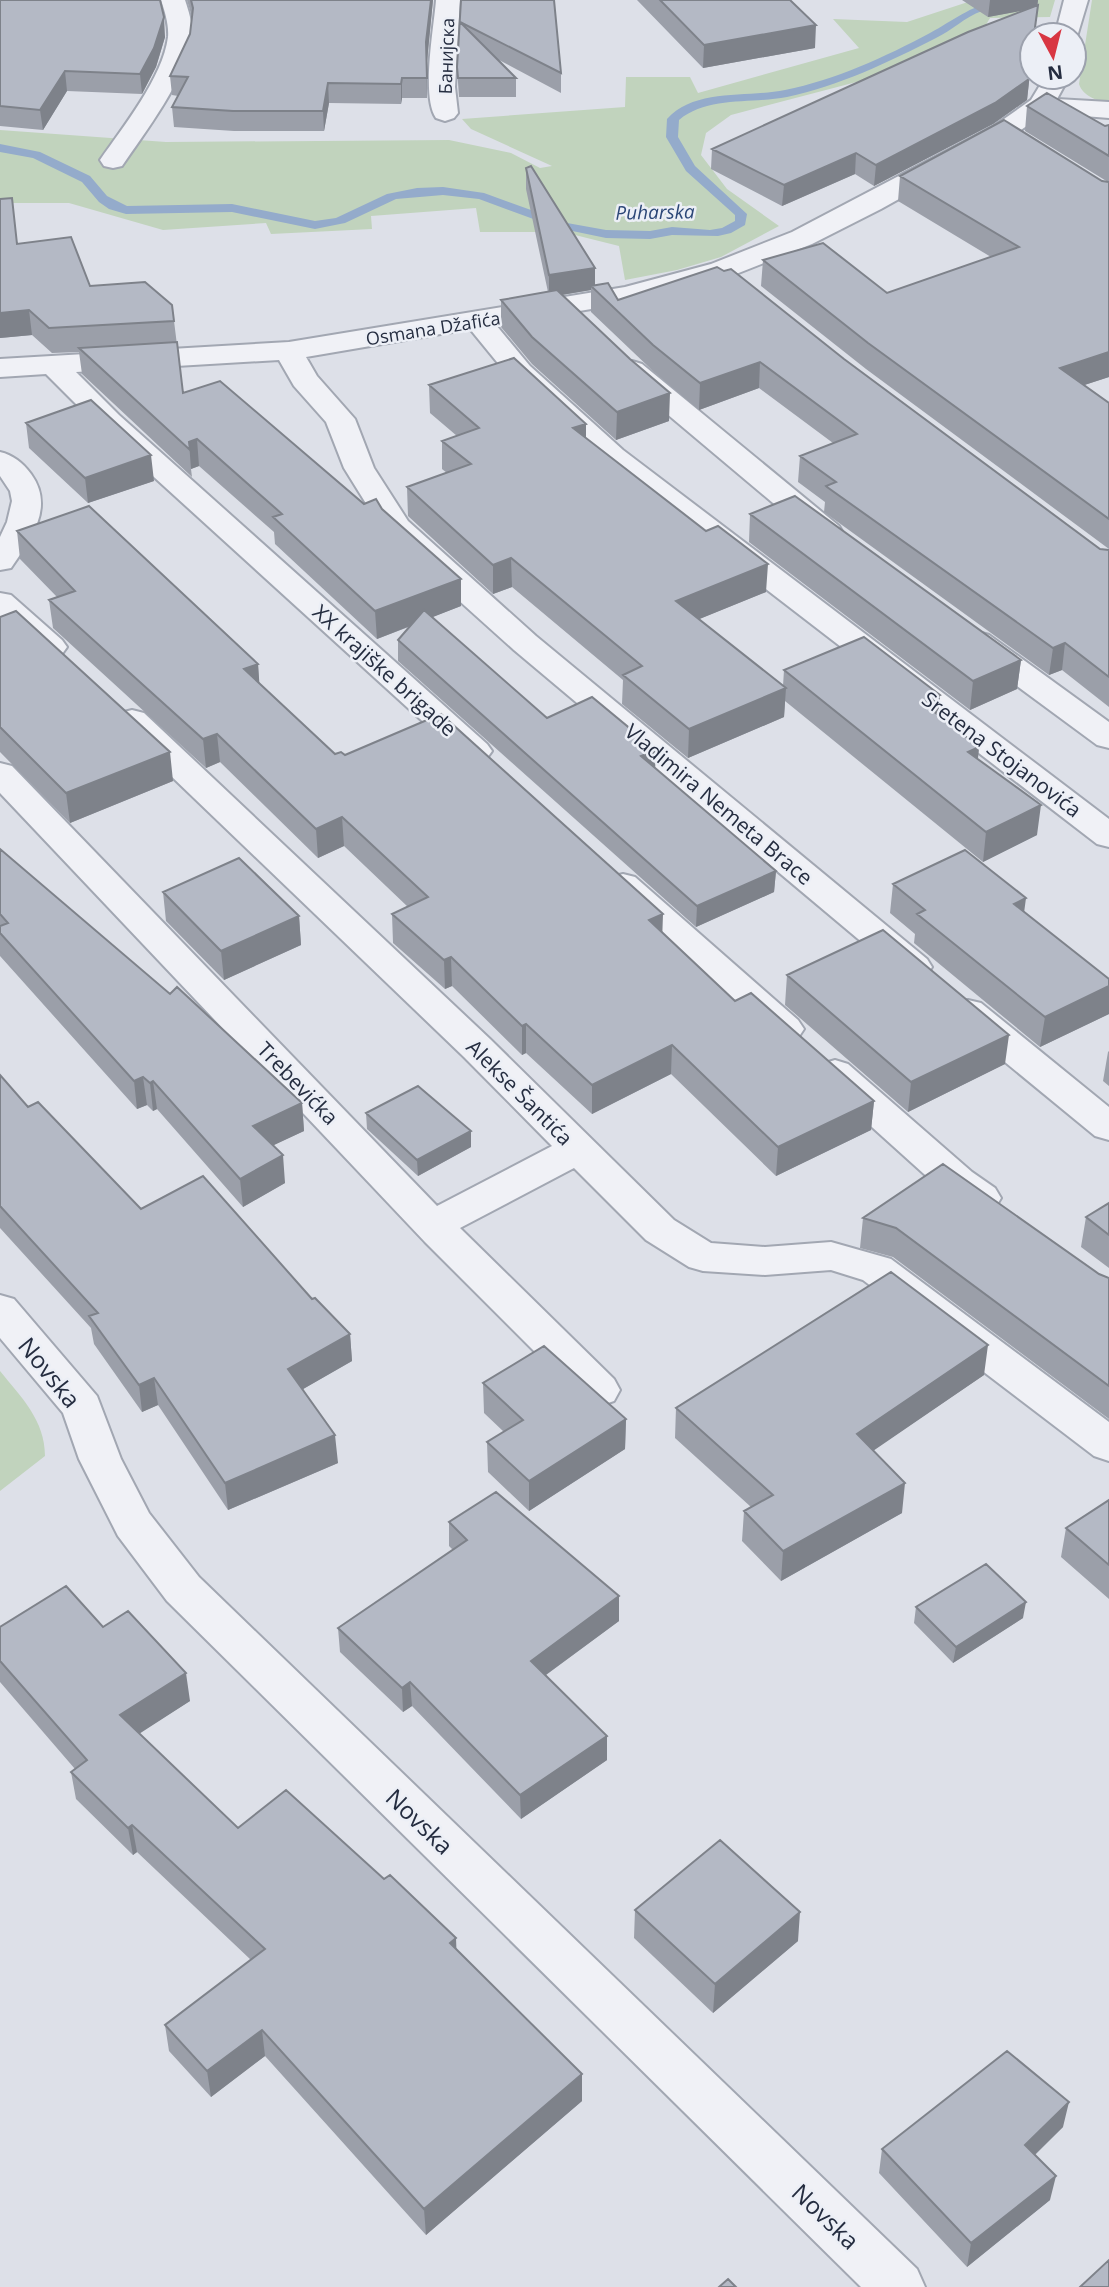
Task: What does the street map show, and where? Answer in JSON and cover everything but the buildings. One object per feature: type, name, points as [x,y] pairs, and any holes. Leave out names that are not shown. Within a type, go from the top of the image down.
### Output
[{"type":"street","points":[[113,160],[146,112],[179,41],[179,18],[173,0]]},
{"type":"street","name":"Банијска","points":[[445,113],[442,87],[448,0]]},
{"type":"street","points":[[1071,21],[1076,0]]},
{"type":"street","name":"Osmana Džafića","points":[[0,368],[289,351],[732,278],[802,238],[1013,137],[1049,91]]},
{"type":"street","points":[[1041,104],[1109,110]]},
{"type":"street","points":[[564,305],[706,433],[846,546]]},
{"type":"street","name":"Sretena Stojanovića","points":[[478,321],[520,372],[612,456],[1109,836]]},
{"type":"street","name":"Vladimira Nemeta Brace","points":[[289,351],[304,380],[340,419],[359,468],[396,527],[525,643],[1109,1127]]},
{"type":"street","name":"XX krajiške brigade","points":[[53,365],[109,421],[496,771]]},
{"type":"street","points":[[0,461],[20,480],[28,499],[23,523],[0,561]]},
{"type":"street","points":[[3,600],[78,671]]},
{"type":"street","points":[[956,626],[1109,738]]},
{"type":"street","name":"Alekse Šantića","points":[[107,697],[477,1048],[660,1230],[703,1257],[765,1261],[831,1256],[877,1269],[1109,1445]]},
{"type":"street","name":"Trebevićka","points":[[0,773],[433,1225],[600,1390]]},
{"type":"street","points":[[599,863],[958,1182],[1002,1213]]},
{"type":"street","points":[[433,1225],[578,1149]]},
{"type":"street","name":"Novska","points":[[0,1310],[82,1407],[100,1459],[133,1524],[183,1588],[898,2287]]},
{"type":"green space","points":[[974,0],[1055,0],[1050,17],[990,18],[975,43],[906,69],[731,115],[706,133],[701,155],[727,189],[779,226],[721,257],[677,270],[625,280],[619,246],[563,232],[480,232],[476,208],[371,216],[372,229],[271,234],[266,223],[163,230],[69,203],[0,203],[0,130],[166,142],[449,140],[511,153],[540,168],[552,166],[471,129],[462,119],[625,107],[626,77],[690,77],[698,93],[859,48],[833,19],[907,22]]},
{"type":"green space","points":[[1092,0],[1109,0],[1109,105],[1084,91],[1088,91],[1088,26]]},
{"type":"green space","points":[[0,1371],[36,1420],[44,1443],[45,1456],[0,1491]]},
{"type":"waterway","name":"Puharska","points":[[0,148],[36,155],[86,179],[103,199],[126,210],[232,208],[315,225],[341,220],[392,197],[443,191],[494,200],[563,225],[591,232],[613,235],[653,235],[672,231],[718,233],[741,222],[741,214],[690,168],[672,137],[673,119],[685,109],[703,103],[785,94],[843,77],[934,35],[974,10],[998,3],[1033,0]]}]
